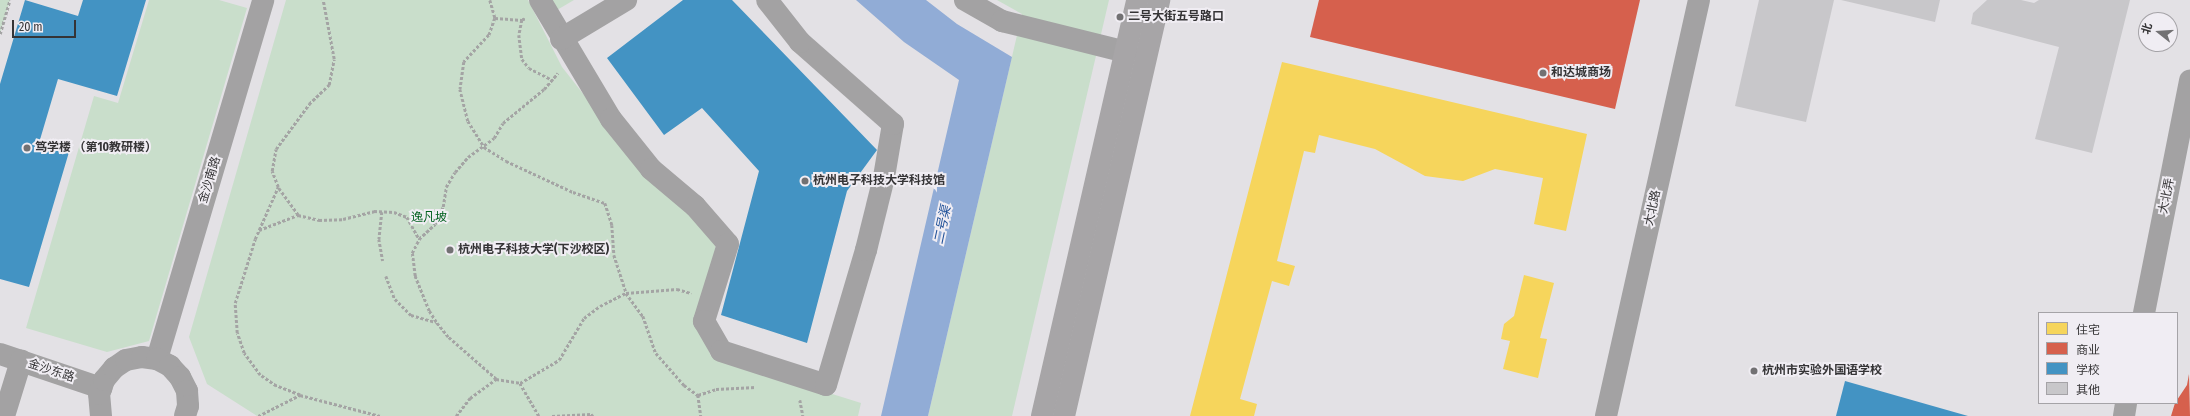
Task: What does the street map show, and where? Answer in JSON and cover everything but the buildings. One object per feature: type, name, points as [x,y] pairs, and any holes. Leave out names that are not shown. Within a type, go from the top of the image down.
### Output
[{"type":"main road","points":[[1042,416],[1138,0]]},
{"type":"main road","points":[[1064,416],[1159,0]]},
{"type":"street","points":[[561,40],[626,0]]},
{"type":"street","points":[[543,5],[561,40],[611,119],[651,169],[695,206],[728,244],[704,321],[721,351],[826,385],[843,332],[884,177],[893,124],[800,42],[767,0]]},
{"type":"street","points":[[964,0],[1002,22],[1126,52]]},
{"type":"street","name":"大北路","points":[[1606,416],[1699,0]]},
{"type":"street","name":"金沙南路","points":[[157,359],[258,1]]},
{"type":"street","name":"大北弄","points":[[2144,312],[2190,80]]},
{"type":"street","name":"金沙东路","points":[[0,354],[101,388]]},
{"type":"street","points":[[101,416],[99,408],[101,388],[114,368],[126,360],[142,357],[157,359],[170,366],[180,377],[187,391],[188,406],[185,416]]},
{"type":"street","points":[[4,416],[21,361]]},
{"type":"street","points":[[2124,416],[2126,404]]},
{"type":"path","points":[[0,34],[10,0]]},
{"type":"path","points":[[298,215],[278,187],[272,171],[276,149],[309,104],[328,85],[334,59],[323,0]]},
{"type":"path","points":[[490,0],[496,18],[489,35],[464,62],[460,89],[468,121],[484,147],[506,161],[573,192],[605,203],[612,225],[614,255],[626,293]]},
{"type":"path","points":[[496,18],[522,20],[543,5]]},
{"type":"path","points":[[522,20],[519,35],[522,59],[528,68],[553,80]]},
{"type":"path","points":[[577,64],[562,67],[553,80],[503,123],[484,147],[468,157],[455,172],[446,187],[443,207],[435,224],[420,239],[412,253],[415,276],[429,311],[448,337],[496,378],[520,383],[559,360],[584,318],[600,306],[626,293],[677,289],[711,299]]},
{"type":"path","points":[[278,187],[259,230],[235,303],[237,333],[244,353],[260,375],[276,386],[300,395],[346,405],[380,416]]},
{"type":"path","points":[[382,212],[379,239],[383,261]]},
{"type":"path","points":[[259,230],[298,215],[319,220],[343,219],[359,214],[394,212],[407,218],[420,239]]},
{"type":"path","points":[[386,276],[395,299],[411,315],[436,322]]},
{"type":"path","points":[[456,416],[470,398],[496,378]]},
{"type":"path","points":[[520,383],[539,416]]},
{"type":"path","points":[[258,416],[300,395]]},
{"type":"path","points":[[698,395],[701,416]]},
{"type":"path","points":[[552,416],[591,414],[593,416]]},
{"type":"green space","points":[[0,0],[10,0],[0,34]]},
{"type":"green space","points":[[149,0],[219,0],[247,8],[149,341],[107,352],[26,328],[94,96],[118,103]]},
{"type":"green space","name":"逸凡坡","points":[[286,0],[528,0],[562,67],[647,175],[714,239],[718,259],[698,326],[711,356],[861,403],[858,416],[257,416],[207,384],[189,337]]},
{"type":"green space","points":[[551,0],[574,0],[557,10]]},
{"type":"green space","points":[[997,0],[1109,0],[1012,416],[928,416],[1022,14]]},
{"type":"water","name":"二号渠","points":[[856,0],[926,0],[957,24],[1012,57],[928,416],[881,416],[959,80],[904,42]]},
{"type":"place","name":"二号大街五号路口","points":[[1120,17]]},
{"type":"place","name":"和达城商场","points":[[1543,73]]},
{"type":"place","name":"笃学楼 （第10教研楼）","points":[[27,148]]},
{"type":"place","name":"杭州电子科技大学科技馆","points":[[805,181]]},
{"type":"place","name":"杭州电子科技大学(下沙校区)","points":[[450,250]]},
{"type":"place","name":"杭州市实验外国语学校","points":[[1754,371]]}]
